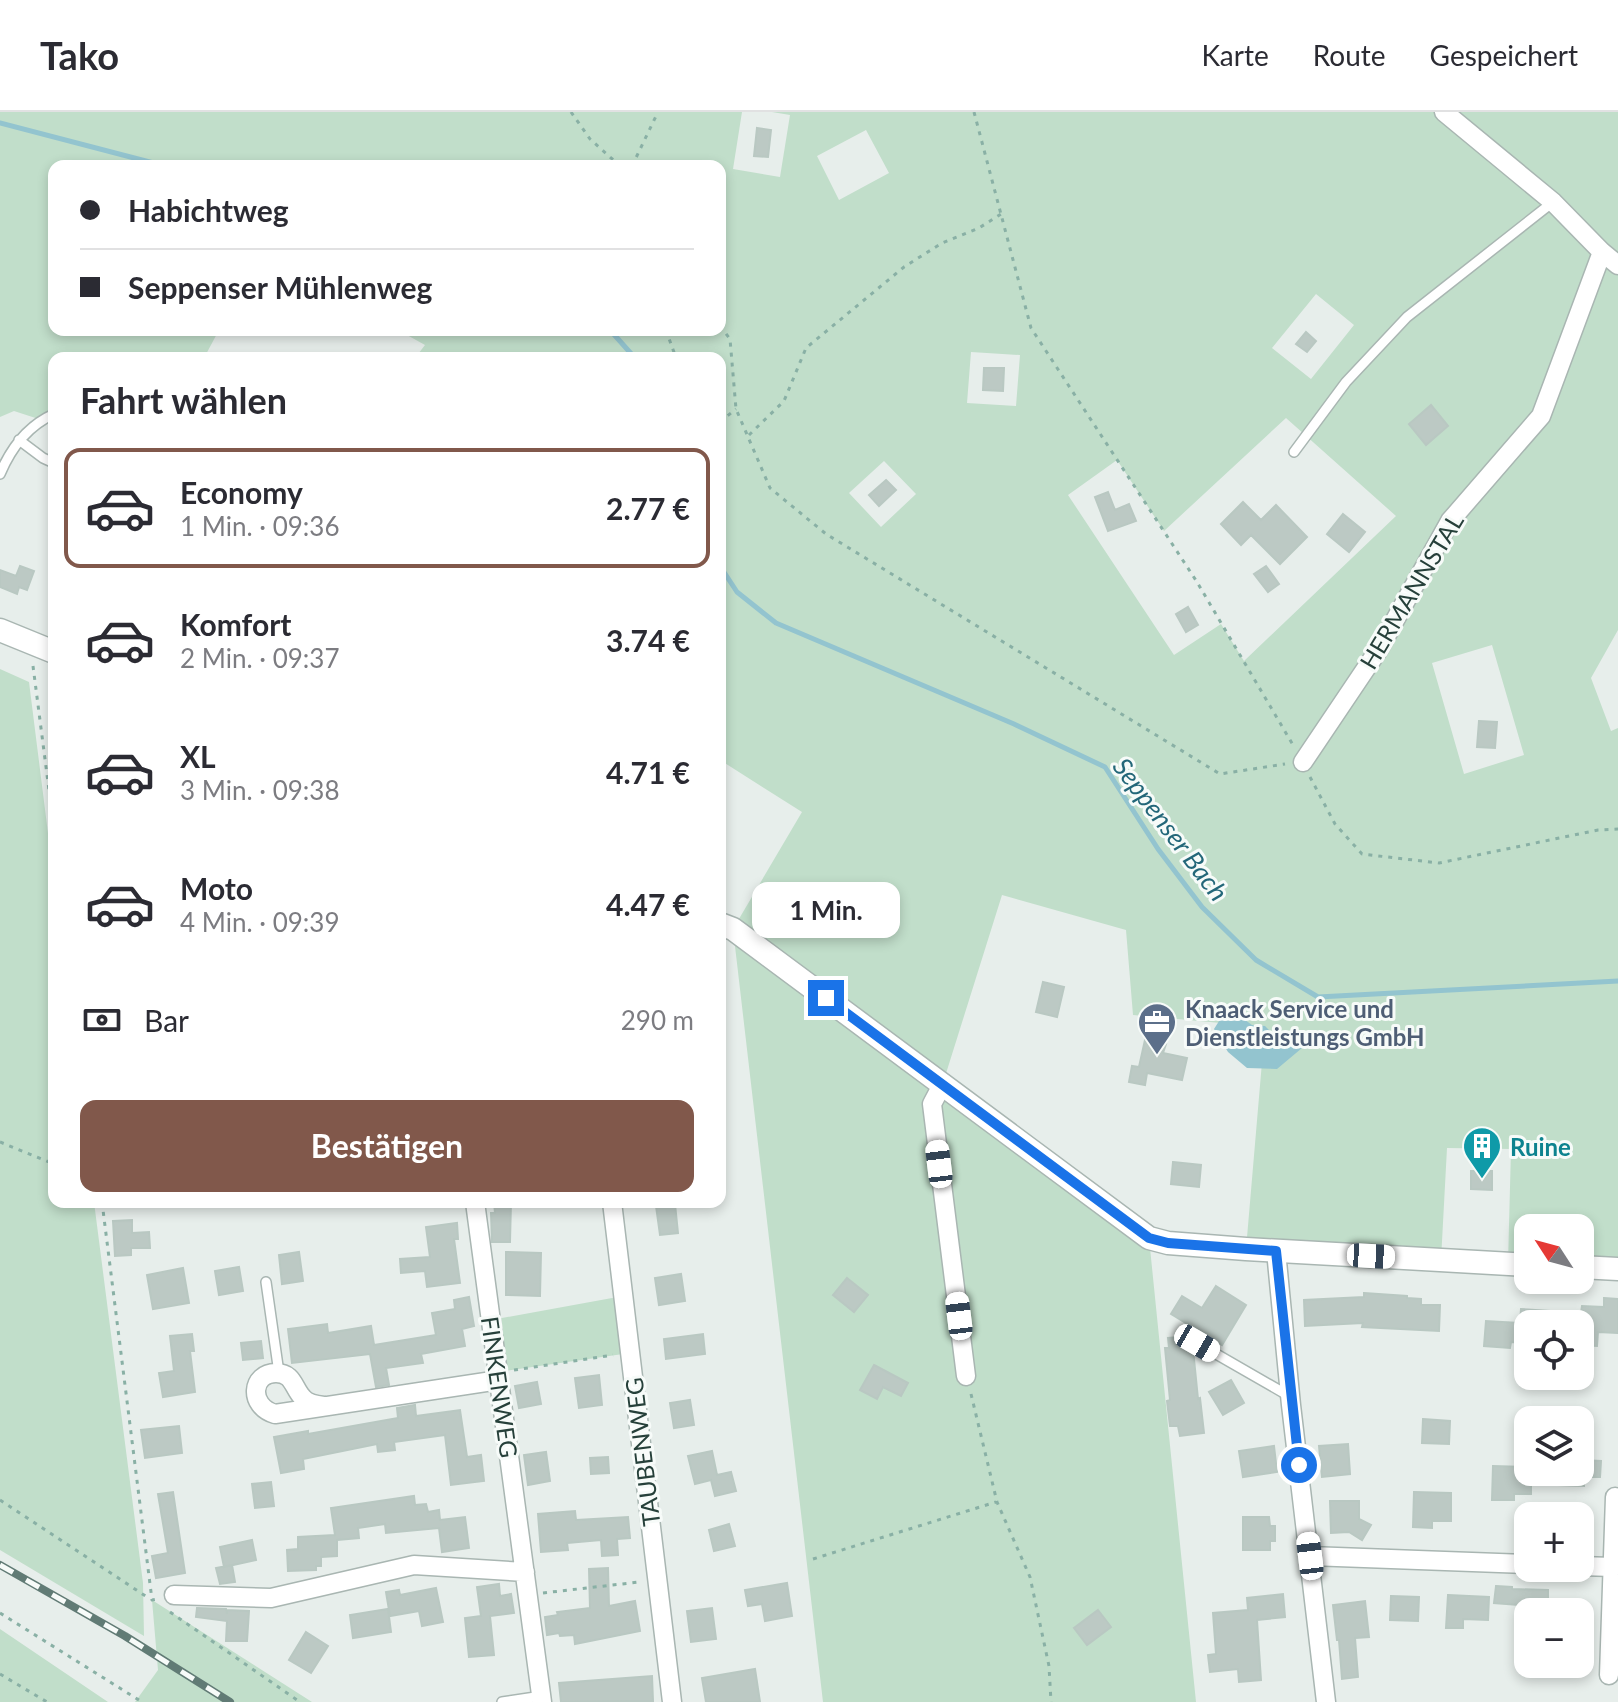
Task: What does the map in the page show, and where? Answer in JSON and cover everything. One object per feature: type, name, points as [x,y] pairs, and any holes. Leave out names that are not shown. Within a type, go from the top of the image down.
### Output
[{"type":"street","points":[[1444,112],[1553,202],[1618,265]]},
{"type":"street","name":"HERMANNSTAL","points":[[1303,762],[1379,649],[1450,521],[1541,416],[1602,252]]},
{"type":"street","points":[[0,630],[48,650]]},
{"type":"street","points":[[726,926],[943,1083],[1149,1238],[1168,1243],[1276,1251],[1514,1264]]},
{"type":"street","points":[[943,1083],[932,1104],[966,1376]]},
{"type":"street","name":"FINKENWEG","points":[[476,1208],[542,1699]]},
{"type":"street","name":"TAUBENWEG","points":[[613,1208],[672,1702]]},
{"type":"street","points":[[1276,1251],[1326,1702]]},
{"type":"street","points":[[1594,1268],[1618,1269]]},
{"type":"street","points":[[324,1406],[306,1401],[292,1379],[279,1373],[264,1376],[256,1390],[260,1406],[275,1414],[324,1406],[498,1376]]},
{"type":"street","points":[[1609,1675],[1615,1497]]},
{"type":"street","points":[[1310,1556],[1514,1563]]},
{"type":"street","points":[[174,1595],[271,1598],[414,1565],[525,1572]]},
{"type":"street","points":[[1594,1566],[1613,1567]]},
{"type":"lane","points":[[1294,452],[1346,382],[1407,317],[1553,202]]},
{"type":"lane","points":[[0,474],[9,452],[19,440],[48,417]]},
{"type":"lane","points":[[19,440],[48,460]]},
{"type":"lane","points":[[266,1282],[279,1373]]},
{"type":"lane","points":[[1197,1343],[1291,1397]]},
{"type":"lane","points":[[502,1702],[542,1699]]},
{"type":"path","points":[[571,112],[590,139],[613,160]]},
{"type":"path","points":[[635,160],[658,112]]},
{"type":"path","points":[[974,112],[1031,328],[1197,582],[1303,762],[1335,824],[1362,854],[1439,863],[1598,830],[1618,829]]},
{"type":"path","points":[[748,437],[784,401],[806,348],[904,267],[942,243],[979,228],[1001,214]]},
{"type":"path","points":[[726,334],[730,339],[736,409],[770,488],[826,534],[1220,774],[1303,762]]},
{"type":"path","points":[[726,417],[736,409]]},
{"type":"path","points":[[30,643],[48,782]]},
{"type":"path","points":[[0,1142],[48,1162]]},
{"type":"path","points":[[103,1208],[152,1600]]},
{"type":"path","points":[[498,1376],[630,1353]]},
{"type":"path","points":[[966,1376],[997,1502],[1030,1577],[1049,1666],[1051,1702]]},
{"type":"path","points":[[0,1500],[300,1702]]},
{"type":"path","points":[[813,1559],[997,1502]]},
{"type":"path","points":[[528,1594],[658,1580]]},
{"type":"path","points":[[0,1613],[142,1702]]},
{"type":"path","points":[[0,1674],[47,1702]]},
{"type":"green space","points":[[0,112],[742,112],[733,169],[780,177],[790,115],[772,112],[1618,112],[1618,630],[1591,678],[1611,731],[1618,728],[1618,1269],[1594,1268],[1594,1214],[1514,1214],[1514,1264],[1508,1263],[1511,1149],[1447,1148],[1441,1260],[1246,1249],[1265,1027],[1133,1015],[1126,930],[1002,895],[943,1083],[1149,1238],[1196,1702],[823,1702],[733,929],[802,812],[726,764],[726,352],[420,352],[425,345],[409,336],[726,336],[726,160],[48,160],[48,336],[216,336],[207,352],[48,352],[48,422],[14,411],[0,417]],"holes":[[[866,130],[889,173],[839,200],[817,156]],[[1316,294],[1354,325],[1311,379],[1272,348]],[[971,352],[1020,355],[1016,406],[967,403]],[[1286,418],[1396,516],[1244,661],[1221,624],[1174,655],[1068,495],[1117,460],[1164,531]],[[884,461],[916,494],[881,527],[849,493]],[[1492,645],[1524,755],[1464,774],[1432,663]]]},
{"type":"green space","points":[[0,669],[29,682],[48,833],[48,1208],[95,1208],[143,1583],[144,1636],[0,1550]]},
{"type":"green space","points":[[623,1296],[630,1353],[498,1372],[491,1320]]},
{"type":"green space","points":[[152,1600],[312,1702],[135,1702],[158,1670]]},
{"type":"green space","points":[[0,1629],[108,1702],[0,1702]]},
{"type":"water","points":[[1237,1014],[1252,1025],[1265,1026],[1280,1041],[1294,1040],[1302,1048],[1277,1069],[1247,1068],[1228,1052],[1214,1029],[1221,1018]]},
{"type":"building","points":[[757,128],[771,130],[768,157],[754,156]]},
{"type":"building","points":[[1306,332],[1316,341],[1307,352],[1296,344]]},
{"type":"building","points":[[984,368],[1004,368],[1003,391],[983,390]]},
{"type":"building","points":[[1431,405],[1448,426],[1426,445],[1409,424]]},
{"type":"building","points":[[886,480],[896,490],[879,506],[869,495]]},
{"type":"building","points":[[1108,492],[1115,510],[1129,504],[1136,521],[1108,531],[1095,497]]},
{"type":"building","points":[[1243,502],[1261,520],[1276,505],[1307,537],[1280,564],[1251,535],[1241,545],[1221,524]]},
{"type":"building","points":[[1343,514],[1365,532],[1349,552],[1327,534]]},
{"type":"building","points":[[20,566],[34,571],[27,590],[19,587],[17,594],[0,587],[0,570],[16,576]]},
{"type":"building","points":[[1266,566],[1279,584],[1268,592],[1254,574]]},
{"type":"building","points":[[1188,607],[1198,625],[1186,632],[1176,614]]},
{"type":"building","points":[[1479,721],[1497,722],[1495,748],[1477,747]]},
{"type":"building","points":[[1043,982],[1064,987],[1057,1017],[1036,1012]]},
{"type":"building","points":[[1145,1040],[1166,1044],[1163,1053],[1187,1058],[1182,1080],[1147,1073],[1145,1085],[1129,1082],[1132,1066],[1139,1067]]},
{"type":"building","points":[[1173,1162],[1201,1165],[1199,1187],[1171,1184]]},
{"type":"building","name":"Ruine","points":[[1471,1171],[1492,1171],[1492,1190],[1471,1189]]},
{"type":"building","points":[[495,1208],[511,1208],[510,1242],[492,1242],[491,1213],[495,1213]]},
{"type":"building","points":[[656,1208],[675,1208],[678,1233],[660,1235]]},
{"type":"building","points":[[132,1220],[132,1233],[149,1232],[150,1248],[131,1248],[131,1255],[115,1256],[113,1221]]},
{"type":"building","points":[[457,1223],[458,1239],[454,1239],[460,1283],[427,1287],[425,1271],[401,1273],[400,1259],[430,1257],[426,1227]]},
{"type":"building","points":[[299,1252],[303,1281],[282,1284],[279,1255]]},
{"type":"building","points":[[506,1252],[541,1253],[540,1296],[506,1295]]},
{"type":"building","points":[[239,1267],[243,1291],[219,1295],[215,1271]]},
{"type":"building","points":[[183,1268],[189,1303],[153,1309],[147,1275]]},
{"type":"building","points":[[681,1274],[685,1301],[659,1305],[655,1278]]},
{"type":"building","points":[[847,1278],[868,1295],[854,1312],[833,1295]]},
{"type":"building","points":[[1216,1286],[1246,1305],[1222,1345],[1171,1314],[1182,1296],[1202,1308]]},
{"type":"building","points":[[1364,1293],[1407,1296],[1421,1299],[1421,1305],[1440,1305],[1439,1331],[1362,1327],[1363,1323],[1305,1326],[1304,1300],[1364,1297]]},
{"type":"building","points":[[469,1297],[474,1326],[462,1329],[465,1346],[421,1354],[423,1363],[386,1368],[389,1385],[376,1387],[370,1354],[292,1363],[288,1329],[327,1324],[328,1333],[371,1326],[374,1345],[436,1335],[432,1313],[455,1309],[454,1300]]},
{"type":"building","points":[[1604,1298],[1618,1299],[1618,1333],[1598,1332],[1597,1346],[1594,1346],[1594,1310],[1581,1310],[1582,1306],[1604,1307]]},
{"type":"building","points":[[1486,1321],[1514,1323],[1514,1342],[1511,1342],[1510,1348],[1484,1346]]},
{"type":"building","points":[[192,1334],[194,1351],[190,1351],[195,1392],[163,1397],[159,1373],[174,1371],[170,1336]]},
{"type":"building","points":[[703,1334],[705,1354],[666,1359],[664,1339]]},
{"type":"building","points":[[1192,1336],[1190,1344],[1204,1433],[1180,1436],[1178,1426],[1170,1426],[1165,1348],[1169,1348],[1168,1338]]},
{"type":"building","points":[[261,1341],[263,1358],[243,1360],[241,1343]]},
{"type":"building","points":[[874,1365],[908,1383],[901,1396],[883,1387],[877,1399],[860,1390]]},
{"type":"building","points":[[599,1375],[602,1405],[579,1408],[575,1378]]},
{"type":"building","points":[[1231,1380],[1244,1403],[1223,1415],[1209,1392]]},
{"type":"building","points":[[537,1382],[541,1404],[519,1408],[515,1386]]},
{"type":"building","points":[[690,1400],[694,1425],[674,1428],[670,1403]]},
{"type":"building","points":[[415,1405],[416,1416],[460,1410],[467,1457],[481,1455],[484,1481],[451,1485],[445,1435],[394,1442],[395,1450],[378,1452],[377,1444],[303,1459],[304,1469],[281,1473],[274,1437],[398,1418],[397,1408]]},
{"type":"building","points":[[1423,1419],[1450,1421],[1449,1444],[1422,1443]]},
{"type":"building","points":[[179,1426],[182,1453],[145,1458],[141,1430]]},
{"type":"building","points":[[1348,1444],[1350,1474],[1322,1477],[1319,1446]]},
{"type":"building","points":[[1274,1446],[1277,1472],[1243,1477],[1239,1451]]},
{"type":"building","points":[[712,1451],[717,1475],[731,1472],[736,1491],[715,1496],[711,1480],[695,1484],[688,1456]]},
{"type":"building","points":[[546,1452],[550,1481],[528,1485],[524,1455]]},
{"type":"building","points":[[608,1457],[609,1473],[591,1474],[590,1458]]},
{"type":"building","points":[[1594,1461],[1601,1461],[1600,1477],[1594,1477]]},
{"type":"building","points":[[1493,1466],[1514,1467],[1514,1486],[1531,1486],[1531,1494],[1514,1494],[1514,1500],[1492,1500]]},
{"type":"building","points":[[271,1482],[274,1506],[255,1508],[252,1484]]},
{"type":"building","points":[[173,1492],[185,1573],[156,1578],[152,1556],[168,1553],[158,1494]]},
{"type":"building","points":[[1414,1492],[1451,1493],[1451,1521],[1432,1521],[1432,1528],[1413,1527]]},
{"type":"building","points":[[414,1496],[415,1505],[426,1504],[428,1512],[439,1510],[440,1520],[465,1517],[469,1548],[442,1552],[439,1528],[386,1533],[385,1524],[358,1528],[359,1538],[337,1540],[337,1556],[321,1557],[321,1566],[316,1566],[316,1570],[288,1571],[287,1550],[298,1549],[298,1537],[335,1535],[331,1508]]},
{"type":"building","points":[[1330,1501],[1359,1501],[1359,1519],[1371,1525],[1362,1540],[1349,1532],[1331,1533]]},
{"type":"building","points":[[575,1511],[576,1520],[628,1517],[630,1538],[617,1539],[618,1555],[602,1556],[601,1540],[567,1543],[568,1550],[541,1552],[538,1514]]},
{"type":"building","points":[[1243,1517],[1269,1517],[1270,1526],[1275,1526],[1275,1541],[1270,1541],[1270,1550],[1243,1550]]},
{"type":"building","points":[[729,1524],[735,1546],[714,1551],[709,1530]]},
{"type":"building","points":[[252,1540],[256,1560],[224,1567],[220,1547]]},
{"type":"building","points":[[232,1565],[235,1582],[220,1584],[216,1568]]},
{"type":"building","points":[[608,1568],[609,1606],[635,1601],[640,1631],[575,1644],[574,1635],[547,1635],[545,1617],[558,1615],[557,1612],[590,1608],[589,1569]]},
{"type":"building","points":[[787,1583],[792,1616],[765,1621],[762,1604],[748,1606],[745,1590]]},
{"type":"building","points":[[499,1584],[500,1596],[511,1594],[514,1613],[490,1616],[494,1655],[469,1657],[465,1618],[481,1616],[477,1587]]},
{"type":"building","points":[[1496,1586],[1548,1590],[1548,1598],[1514,1598],[1514,1605],[1494,1603]]},
{"type":"building","points":[[436,1588],[443,1622],[422,1626],[419,1611],[390,1616],[386,1592],[399,1590],[400,1595]]},
{"type":"building","points":[[1283,1594],[1285,1617],[1257,1620],[1261,1680],[1239,1682],[1238,1669],[1210,1672],[1208,1655],[1216,1654],[1213,1613],[1248,1610],[1247,1598]]},
{"type":"building","points":[[1448,1595],[1489,1597],[1488,1620],[1463,1619],[1463,1628],[1446,1628]]},
{"type":"building","points":[[1391,1596],[1419,1597],[1418,1621],[1390,1620]]},
{"type":"building","points":[[1365,1601],[1369,1637],[1355,1638],[1358,1677],[1342,1679],[1333,1605]]},
{"type":"building","points":[[197,1608],[226,1609],[227,1614],[227,1610],[249,1611],[247,1641],[226,1641],[227,1621],[196,1617]]},
{"type":"building","points":[[712,1608],[716,1639],[691,1642],[687,1611]]},
{"type":"building","points":[[388,1609],[391,1632],[353,1638],[350,1615]]},
{"type":"building","points":[[1098,1610],[1111,1627],[1087,1645],[1074,1628]]},
{"type":"building","points":[[306,1632],[328,1646],[311,1673],[289,1660]]},
{"type":"building","points":[[755,1669],[760,1702],[706,1702],[702,1678]]},
{"type":"building","points":[[652,1676],[653,1701],[561,1702],[559,1683]]},
{"type":"waterway","name":"Seppenser Bach","points":[[0,123],[142,160]]},
{"type":"waterway","name":"Seppenser Bach","points":[[615,336],[630,352]]},
{"type":"waterway","name":"Seppenser Bach","points":[[726,575],[737,592],[776,623],[1014,724],[1105,767],[1158,849],[1202,907],[1256,960],[1318,997],[1618,981]]},
{"type":"railway","points":[[0,1565],[125,1636],[230,1702]]},
{"type":"place","name":"Knaack Service und Dienstleistungs GmbH","points":[[1157,1056]]},
{"type":"place","name":"Ruine","points":[[1482,1180]]},
{"type":"route","points":[[826,998],[1149,1238],[1168,1243],[1276,1251],[1299,1465]]}]
